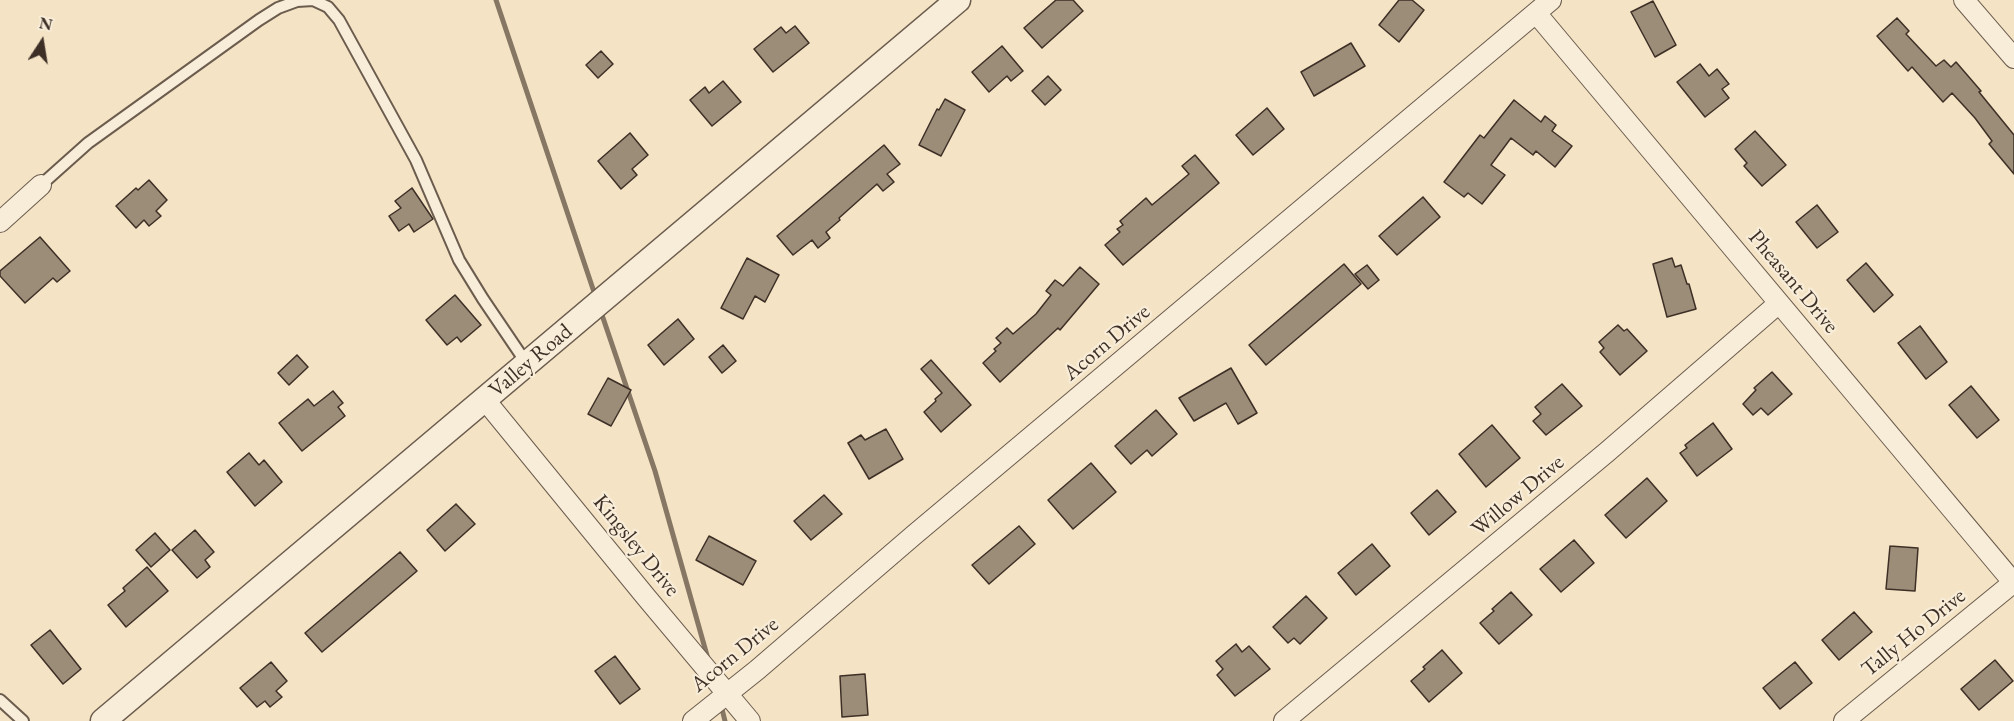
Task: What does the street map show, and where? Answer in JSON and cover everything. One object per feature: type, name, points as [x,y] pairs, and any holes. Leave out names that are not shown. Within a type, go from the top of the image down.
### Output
[{"type":"street","name":"Valley Road","points":[[103,721],[958,0]]},
{"type":"street","name":"Acorn Drive","points":[[693,721],[757,670],[1551,0]]},
{"type":"street","points":[[1964,0],[2014,58]]},
{"type":"street","name":"Pheasant Drive","points":[[1536,13],[2014,582]]},
{"type":"street","points":[[0,222],[41,185]]},
{"type":"street","name":"Willow Drive","points":[[1284,721],[1607,452],[1779,303]]},
{"type":"street","name":"Kingsley Drive","points":[[485,400],[750,721]]},
{"type":"street","name":"Tally Ho Drive","points":[[1844,721],[2014,582]]},
{"type":"lane","points":[[41,185],[88,144],[259,20],[278,8],[297,1],[313,0],[328,7],[339,20],[416,160],[459,260],[528,364]]},
{"type":"lane","points":[[0,700],[23,721]]},
{"type":"building","points":[[1056,0],[1073,0],[1083,11],[1042,48],[1024,28]]},
{"type":"building","points":[[1399,0],[1412,0],[1424,10],[1399,42],[1379,25]]},
{"type":"building","points":[[1653,1],[1676,45],[1655,57],[1631,12]]},
{"type":"building","points":[[1897,18],[1909,31],[1906,34],[1936,66],[1944,60],[1951,67],[1956,62],[2014,135],[2014,174],[1989,144],[1992,141],[1975,118],[1952,93],[1943,102],[1912,67],[1908,71],[1877,36]]},
{"type":"building","points":[[795,26],[809,43],[773,72],[754,49],[781,27],[786,33]]},
{"type":"building","points":[[1351,43],[1365,66],[1314,96],[1301,72]]},
{"type":"building","points":[[1002,46],[1023,71],[1011,81],[1007,76],[989,92],[972,72]]},
{"type":"building","points":[[601,51],[613,64],[598,78],[586,65]]},
{"type":"building","points":[[1700,64],[1709,76],[1717,69],[1729,84],[1722,89],[1729,98],[1705,117],[1677,82]]},
{"type":"building","points":[[1048,76],[1061,90],[1045,105],[1032,91]]},
{"type":"building","points":[[723,81],[741,102],[712,126],[690,100],[705,87],[709,93]]},
{"type":"building","points":[[945,99],[965,110],[941,156],[919,145],[937,109],[939,110]]},
{"type":"building","points":[[1514,100],[1541,122],[1545,116],[1556,125],[1552,131],[1572,146],[1555,167],[1536,151],[1533,155],[1511,138],[1491,165],[1505,175],[1482,204],[1468,193],[1464,197],[1444,182],[1480,135],[1484,138]]},
{"type":"building","points":[[1267,108],[1284,129],[1253,155],[1236,135]]},
{"type":"building","points":[[1755,131],[1786,165],[1762,186],[1744,166],[1747,163],[1735,149]]},
{"type":"building","points":[[630,133],[648,155],[632,169],[637,175],[621,189],[598,161]]},
{"type":"building","points":[[884,145],[900,164],[887,174],[894,182],[883,191],[877,184],[826,232],[830,238],[818,248],[812,240],[793,255],[777,236]]},
{"type":"building","points":[[1195,155],[1219,183],[1123,265],[1105,245],[1120,232],[1117,229],[1123,225],[1120,221],[1146,198],[1152,205],[1189,174],[1182,166]]},
{"type":"building","points":[[149,180],[167,200],[156,211],[161,216],[149,226],[144,220],[136,228],[116,206]]},
{"type":"building","points":[[412,188],[433,219],[414,232],[409,224],[399,231],[389,216],[401,208],[395,201]]},
{"type":"building","points":[[1423,197],[1440,217],[1397,255],[1379,236]]},
{"type":"building","points":[[1817,205],[1838,232],[1817,248],[1796,222]]},
{"type":"building","points":[[40,237],[70,271],[57,282],[53,278],[25,303],[0,276],[0,271]]},
{"type":"building","points":[[747,258],[779,275],[765,302],[755,296],[743,319],[721,308]]},
{"type":"building","points":[[1672,258],[1675,267],[1681,265],[1696,309],[1667,317],[1653,264]]},
{"type":"building","points":[[1866,263],[1893,295],[1874,312],[1847,280]]},
{"type":"building","points":[[1344,264],[1361,284],[1266,365],[1249,345]]},
{"type":"building","points":[[1367,265],[1379,280],[1368,289],[1355,274]]},
{"type":"building","points":[[1080,267],[1099,284],[1060,330],[1058,328],[1000,382],[983,363],[1001,343],[996,338],[1007,328],[1013,334],[1036,314],[1051,295],[1046,291],[1055,280],[1063,286]]},
{"type":"building","points":[[455,295],[481,325],[461,342],[457,337],[447,345],[426,320]]},
{"type":"building","points":[[678,319],[694,339],[664,365],[648,345]]},
{"type":"building","points":[[1618,325],[1624,331],[1627,329],[1647,351],[1620,375],[1600,352],[1604,348],[1599,342]]},
{"type":"building","points":[[1920,326],[1947,362],[1926,379],[1898,343]]},
{"type":"building","points":[[723,345],[736,361],[722,373],[709,357]]},
{"type":"building","points":[[297,355],[308,367],[289,385],[278,373]]},
{"type":"building","points":[[931,360],[971,405],[941,432],[924,412],[942,393],[921,369]]},
{"type":"building","points":[[1231,368],[1257,413],[1238,424],[1226,403],[1194,421],[1179,398]]},
{"type":"building","points":[[1772,372],[1792,394],[1768,415],[1761,408],[1753,415],[1743,404],[1756,390],[1754,388]]},
{"type":"building","points":[[608,378],[631,390],[611,426],[588,414]]},
{"type":"building","points":[[1562,384],[1582,406],[1546,435],[1533,421],[1541,414],[1535,407]]},
{"type":"building","points":[[1971,386],[1999,420],[1977,438],[1949,405]]},
{"type":"building","points":[[333,391],[343,403],[338,407],[345,416],[302,451],[279,423],[308,399],[314,406]]},
{"type":"building","points":[[1156,410],[1177,434],[1152,456],[1147,450],[1131,464],[1115,446]]},
{"type":"building","points":[[1713,423],[1732,449],[1697,476],[1680,453],[1687,448],[1685,445]]},
{"type":"building","points":[[1492,425],[1520,458],[1486,487],[1459,454]]},
{"type":"building","points":[[886,429],[903,459],[869,479],[848,443],[861,435],[865,440]]},
{"type":"building","points":[[249,453],[259,465],[264,460],[282,482],[255,506],[227,472]]},
{"type":"building","points":[[1091,463],[1116,492],[1073,529],[1048,500]]},
{"type":"building","points":[[1647,478],[1667,501],[1626,538],[1605,515]]},
{"type":"building","points":[[1437,490],[1456,512],[1429,535],[1411,513]]},
{"type":"building","points":[[824,495],[842,514],[811,540],[794,521]]},
{"type":"building","points":[[456,504],[475,524],[445,551],[427,530]]},
{"type":"building","points":[[1019,526],[1035,544],[989,584],[972,565]]},
{"type":"building","points":[[195,530],[214,552],[205,560],[210,567],[197,578],[172,550]]},
{"type":"building","points":[[155,533],[170,550],[151,567],[136,550]]},
{"type":"building","points":[[709,536],[756,561],[743,585],[696,560]]},
{"type":"building","points":[[1574,540],[1594,563],[1561,592],[1540,569]]},
{"type":"building","points":[[1372,544],[1390,566],[1356,595],[1338,573]]},
{"type":"building","points":[[1890,546],[1918,548],[1915,591],[1886,589]]},
{"type":"building","points":[[400,552],[417,571],[322,652],[305,633]]},
{"type":"building","points":[[147,567],[168,591],[126,627],[108,605],[125,591],[123,588]]},
{"type":"building","points":[[1511,592],[1532,615],[1499,644],[1480,623]]},
{"type":"building","points":[[1306,596],[1327,618],[1300,644],[1294,638],[1288,643],[1273,627]]},
{"type":"building","points":[[1854,612],[1872,632],[1839,660],[1822,640]]},
{"type":"building","points":[[50,630],[81,669],[63,684],[31,645]]},
{"type":"building","points":[[1236,644],[1242,652],[1249,646],[1270,669],[1235,696],[1217,675],[1223,669],[1216,661]]},
{"type":"building","points":[[1442,650],[1462,673],[1429,702],[1411,681]]},
{"type":"building","points":[[615,656],[640,689],[620,704],[595,671]]},
{"type":"building","points":[[1995,660],[2013,681],[1979,710],[1961,689]]},
{"type":"building","points":[[271,662],[287,681],[276,691],[282,697],[270,707],[265,701],[257,707],[240,688]]},
{"type":"building","points":[[1795,662],[1812,683],[1780,709],[1763,688]]},
{"type":"building","points":[[865,674],[868,715],[842,717],[840,676]]},
{"type":"waterway","points":[[496,0],[596,298]]},
{"type":"waterway","points":[[600,309],[655,471],[708,659]]},
{"type":"waterway","points":[[721,705],[725,721]]}]
